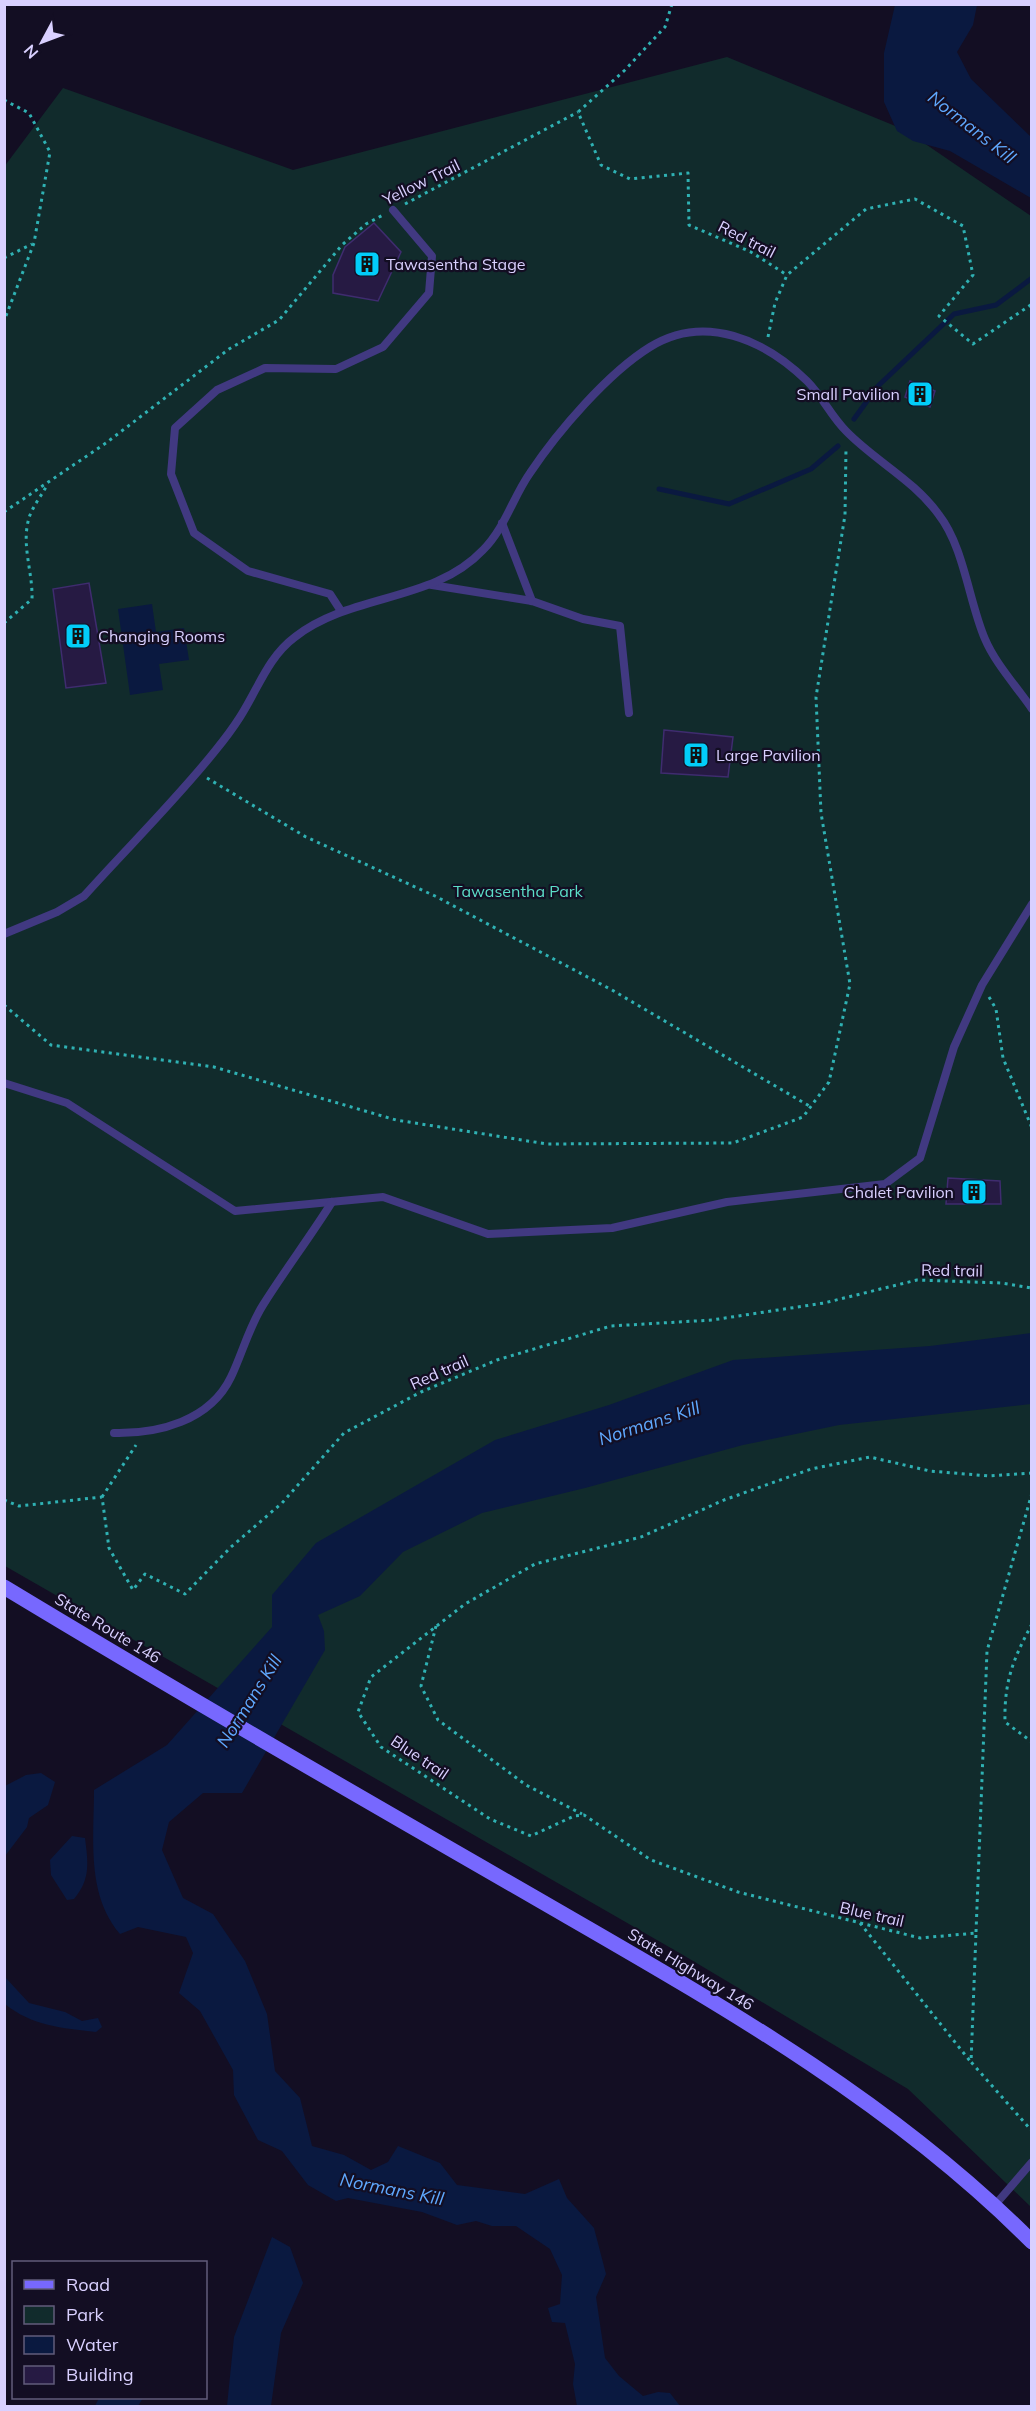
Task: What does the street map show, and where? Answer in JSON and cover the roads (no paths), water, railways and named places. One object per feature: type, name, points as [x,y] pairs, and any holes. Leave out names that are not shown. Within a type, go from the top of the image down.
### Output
[{"type":"main road","name":"State Route 146","points":[[4,1587],[305,1765]]},
{"type":"main road","name":"State Highway 146","points":[[305,1765],[717,2004],[846,2088],[919,2141],[995,2205],[1032,2242]]},
{"type":"lane","points":[[341,611],[330,594],[248,571],[194,533],[171,474],[176,428],[216,390],[265,368],[336,369],[383,347],[429,293],[432,256],[393,210]]},
{"type":"lane","points":[[4,934],[57,912],[84,896],[196,771],[240,717],[273,658],[296,636],[341,611],[432,585],[474,559],[486,548],[502,524],[528,474],[569,421],[600,388],[651,346],[691,331],[725,332],[765,347],[807,382],[847,432],[902,476],[940,516],[965,571],[986,641],[1032,709]]},
{"type":"lane","points":[[502,524],[532,601]]},
{"type":"lane","points":[[432,585],[532,601],[584,619],[620,626],[628,712]]},
{"type":"lane","points":[[4,1083],[67,1103],[235,1211],[383,1197],[488,1234],[612,1228],[727,1202],[885,1184],[920,1158],[954,1047],[982,986],[1032,904]]},
{"type":"lane","points":[[114,1433],[143,1433],[184,1422],[206,1407],[230,1380],[262,1307],[332,1202]]},
{"type":"lane","points":[[995,2205],[1032,2162]]},
{"type":"water","name":"Normans Kill","points":[[895,5],[977,5],[973,25],[957,52],[971,79],[1031,137],[1031,198],[950,151],[913,141],[897,131],[884,102],[884,53]]},
{"type":"water","points":[[152,604],[156,632],[184,628],[189,660],[159,664],[163,690],[130,695],[118,609]]},
{"type":"water","name":"Normans Kill","points":[[1031,1333],[1031,1404],[839,1425],[743,1445],[482,1513],[403,1552],[360,1596],[318,1615],[324,1631],[325,1650],[242,1793],[203,1793],[169,1822],[162,1850],[183,1898],[213,1914],[245,1961],[267,2014],[275,2071],[300,2098],[312,2146],[344,2155],[371,2170],[388,2162],[398,2146],[440,2163],[457,2185],[525,2194],[559,2179],[567,2198],[594,2228],[606,2274],[596,2297],[605,2358],[619,2376],[643,2396],[658,2392],[670,2393],[680,2406],[577,2406],[573,2384],[575,2364],[565,2323],[552,2322],[548,2308],[560,2304],[562,2275],[550,2249],[516,2226],[492,2226],[476,2221],[457,2225],[422,2212],[348,2198],[336,2201],[308,2185],[282,2151],[258,2140],[234,2095],[233,2070],[200,2011],[179,1993],[193,1953],[186,1937],[138,1927],[120,1934],[109,1918],[102,1902],[94,1865],[94,1790],[167,1745],[272,1627],[272,1595],[316,1543],[495,1440],[609,1405],[733,1360],[930,1346]]},
{"type":"water","points":[[41,1773],[55,1782],[48,1805],[29,1818],[27,1827],[5,1856],[5,1786],[26,1775]]},
{"type":"water","points":[[72,1836],[85,1838],[87,1870],[79,1892],[74,1899],[67,1900],[51,1875],[50,1860]]},
{"type":"water","points":[[4,1976],[29,2003],[65,2012],[82,2021],[98,2018],[102,2027],[96,2032],[71,2029],[48,2025],[26,2017],[5,2004]]},
{"type":"water","points":[[272,2237],[290,2247],[303,2283],[281,2333],[271,2406],[227,2406],[234,2337]]},
{"type":"water","points":[[98,2399],[142,2399],[138,2406],[95,2406]]},
{"type":"waterway","points":[[854,419],[878,386],[954,314],[996,305],[1032,278]]},
{"type":"waterway","points":[[659,489],[729,504],[811,469],[838,446]]},
{"type":"place","name":"Tawasentha Stage","points":[[367,264]]},
{"type":"place","name":"Small Pavilion","points":[[920,394]]},
{"type":"place","name":"Changing Rooms","points":[[78,636]]},
{"type":"place","name":"Large Pavilion","points":[[696,755]]},
{"type":"place","name":"Chalet Pavilion","points":[[974,1192]]},
{"type":"park label","name":"Tawasentha Park","points":[[518,891]]}]
